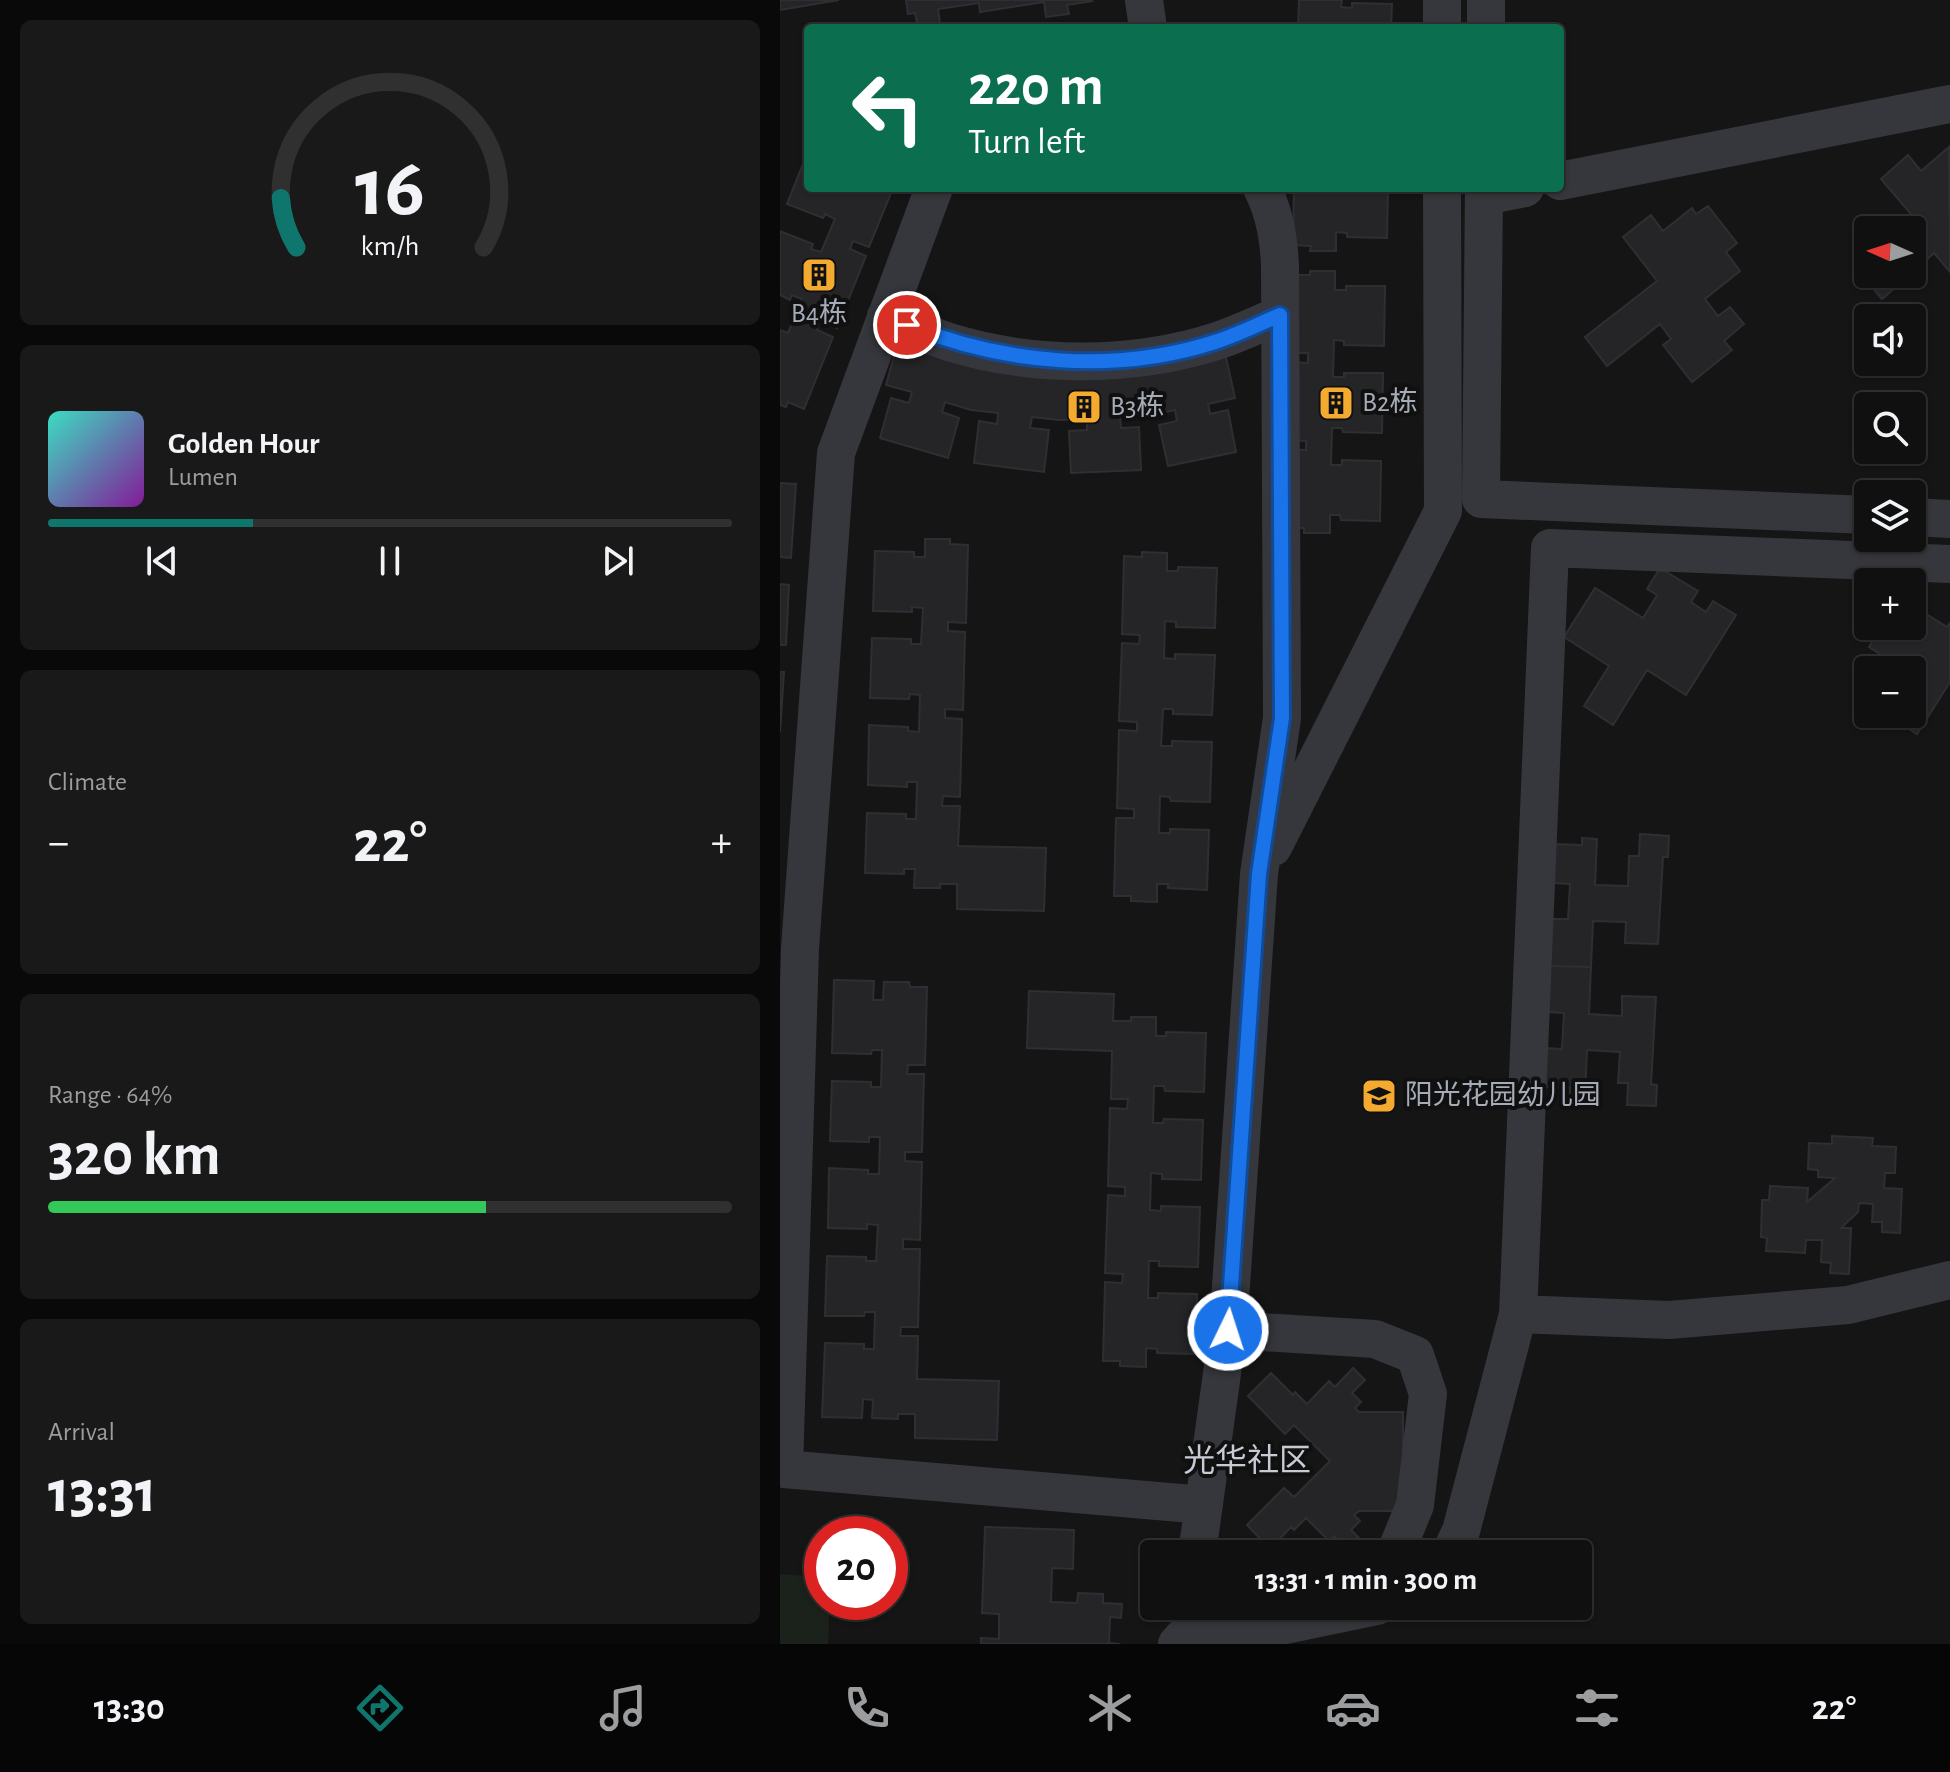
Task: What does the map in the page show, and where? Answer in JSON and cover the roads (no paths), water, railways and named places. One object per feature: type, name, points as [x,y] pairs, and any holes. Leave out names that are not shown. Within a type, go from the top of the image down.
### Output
[{"type":"street","points":[[1144,0],[1147,24]]},
{"type":"street","points":[[1442,0],[1442,24]]},
{"type":"street","points":[[1486,0],[1486,24]]},
{"type":"street","points":[[1564,180],[1950,104]]},
{"type":"street","points":[[932,192],[836,453],[790,947],[784,1469],[1204,1505]]},
{"type":"street","points":[[1199,1540],[1228,1330],[1259,874],[1282,718],[1279,240],[1264,192]]},
{"type":"street","points":[[1259,874],[1443,511],[1442,192]]},
{"type":"street","points":[[1484,192],[1481,499],[1854,514]]},
{"type":"street","points":[[886,316],[949,342],[1016,357],[1083,362],[1151,356],[1217,341],[1280,315]]},
{"type":"street","points":[[1926,518],[1950,519]]},
{"type":"street","points":[[1457,1540],[1518,1314],[1550,548],[1950,564]]},
{"type":"street","points":[[1518,1314],[1669,1320],[1848,1305],[1950,1280]]},
{"type":"street","points":[[1228,1330],[1375,1339],[1415,1355],[1428,1394],[1415,1505],[1401,1540]]},
{"type":"street","points":[[1242,1633],[1267,1620]]},
{"type":"street","points":[[1184,1628],[1242,1633],[1307,1620]]},
{"type":"place","name":"B4栋","points":[[819,275]]},
{"type":"place","name":"B2栋","points":[[1336,403]]},
{"type":"place","name":"B3栋","points":[[1084,407]]},
{"type":"place","name":"阳光花园幼儿园","points":[[1379,1096]]},
{"type":"district","name":"光华社区","points":[[1247,1461]]}]
